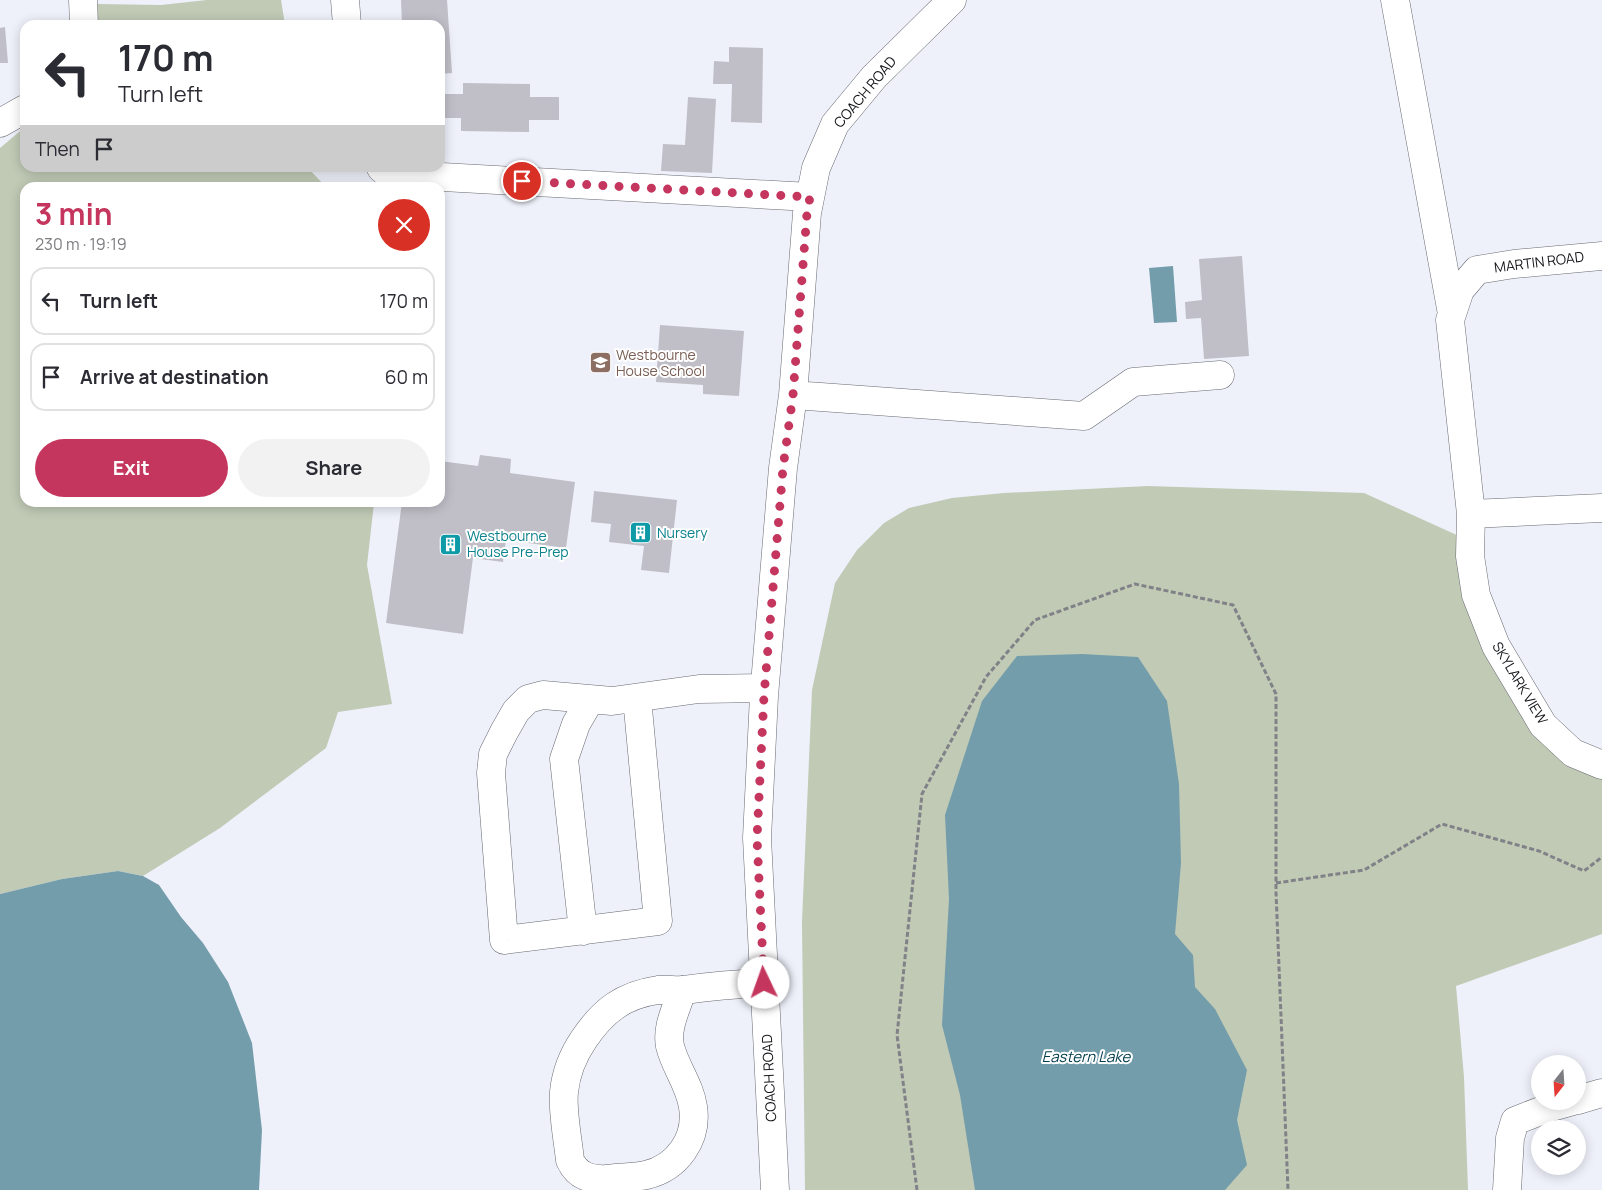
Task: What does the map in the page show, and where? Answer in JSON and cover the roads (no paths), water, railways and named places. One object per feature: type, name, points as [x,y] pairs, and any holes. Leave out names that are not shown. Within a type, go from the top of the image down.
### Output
[{"type":"street","points":[[83,0],[84,20]]},
{"type":"street","points":[[345,0],[347,20]]},
{"type":"street","name":"COACH ROAD","points":[[775,1190],[757,838],[764,688],[783,468],[793,395],[807,213],[816,168],[835,124],[874,77],[952,0]]},
{"type":"street","points":[[1395,0],[1452,314]]},
{"type":"street","points":[[0,122],[20,112]]},
{"type":"street","points":[[386,172],[388,174],[810,197]]},
{"type":"street","name":"MARTIN ROAD","points":[[1452,314],[1460,290],[1477,270],[1514,264],[1602,256]]},
{"type":"street","name":"SKYLARK VIEW","points":[[1452,314],[1450,320],[1471,514],[1470,556],[1476,595],[1496,646],[1543,725],[1573,753],[1602,765]]},
{"type":"street","points":[[793,395],[1084,416],[1133,382],[1220,375]]},
{"type":"street","points":[[1471,514],[1602,508]]},
{"type":"street","points":[[637,698],[658,921],[504,940],[491,773],[493,754],[504,732],[516,711],[528,699],[543,695],[612,701],[699,688],[764,688]]},
{"type":"street","points":[[583,931],[564,759],[576,724],[590,700]]},
{"type":"street","points":[[682,990],[670,1026],[670,1045],[693,1106],[694,1122],[690,1140],[681,1154],[669,1166],[646,1175],[596,1180],[583,1176],[574,1169],[570,1160],[564,1094],[566,1074],[577,1049],[594,1024],[610,1008],[632,996],[658,990],[682,990],[764,983]]},
{"type":"street","points":[[1586,1098],[1602,1093]]},
{"type":"street","points":[[1506,1190],[1510,1138],[1515,1121],[1543,1110]]},
{"type":"water","points":[[1173,266],[1177,322],[1154,323],[1149,268]]},
{"type":"water","name":"Eastern Lake","points":[[1082,654],[1138,657],[1167,701],[1179,784],[1181,863],[1175,934],[1193,955],[1195,987],[1215,1009],[1247,1070],[1237,1120],[1247,1165],[1225,1190],[975,1190],[960,1095],[942,1025],[949,899],[945,815],[982,701],[1017,656]]},
{"type":"water","points":[[118,871],[143,876],[159,885],[181,917],[203,943],[228,982],[252,1043],[262,1130],[259,1190],[0,1190],[0,894],[62,879]]},
{"type":"place","name":"Westbourne House School","points":[[600,363]]},
{"type":"place","name":"Nursery","points":[[641,533]]},
{"type":"place","name":"Westbourne House Pre-Prep","points":[[451,544]]}]
